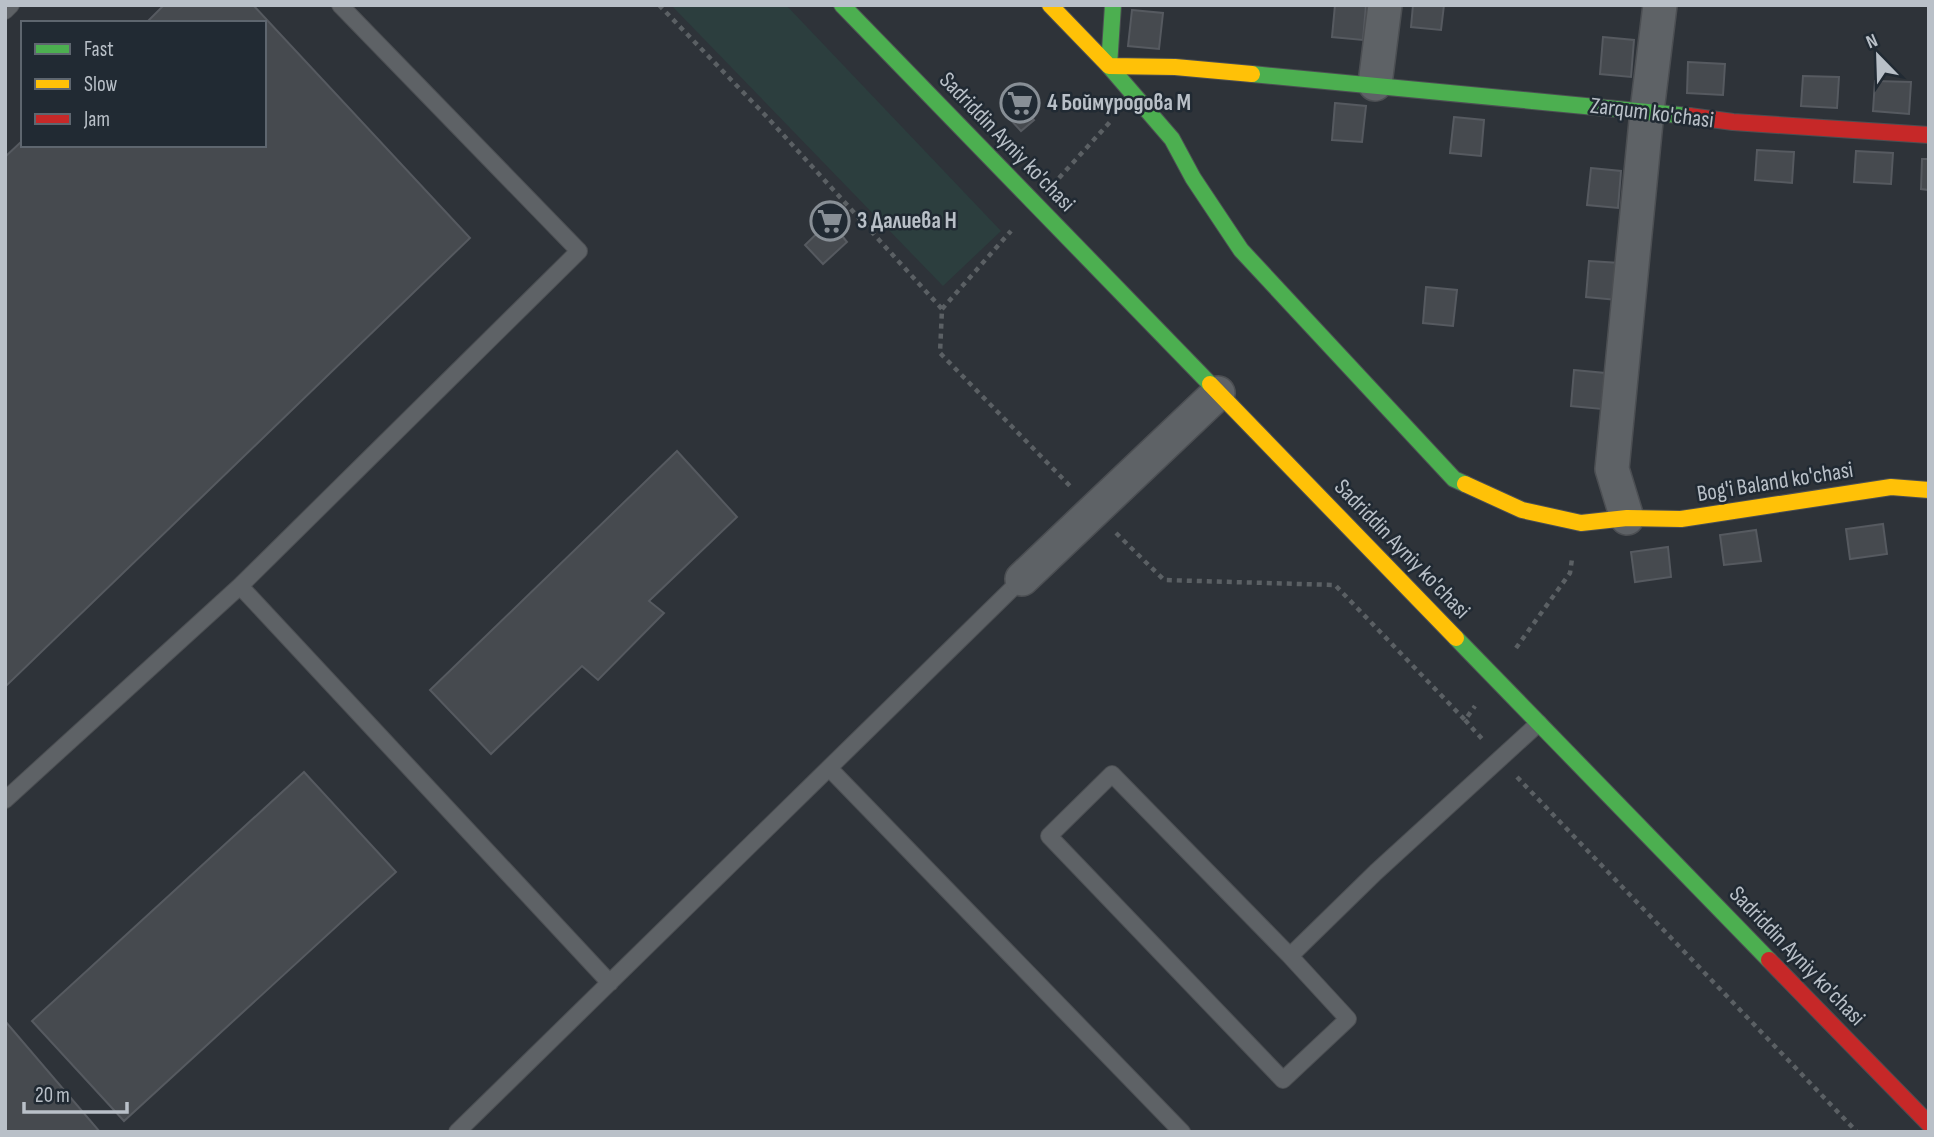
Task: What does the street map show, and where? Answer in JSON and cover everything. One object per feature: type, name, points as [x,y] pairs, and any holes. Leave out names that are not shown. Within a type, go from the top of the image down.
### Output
[{"type":"street","name":"Sadriddin Ayniy ko'chasi","points":[[842,5],[1929,1124]]},
{"type":"street","name":"Bog'i Baland ko'chasi","points":[[1050,5],[1109,66],[1172,139],[1193,178],[1241,250],[1454,479],[1522,510],[1581,523],[1627,518],[1681,519],[1891,487],[1929,490]]},
{"type":"street","points":[[1109,66],[1113,5]]},
{"type":"street","points":[[1376,84],[1385,5]]},
{"type":"street","points":[[1627,518],[1612,469],[1660,5]]},
{"type":"street","name":"Zarqum ko'chasi","points":[[1109,66],[1175,68],[1376,84],[1733,122],[1929,135]]},
{"type":"street","points":[[1021,579],[1219,393]]},
{"type":"lane","points":[[5,10],[11,5]]},
{"type":"lane","points":[[5,800],[240,586],[579,251],[340,5]]},
{"type":"lane","points":[[457,1132],[1021,579]]},
{"type":"lane","points":[[240,586],[610,983]]},
{"type":"lane","points":[[1290,956],[1539,723]]},
{"type":"lane","points":[[830,769],[1182,1132]]},
{"type":"lane","points":[[1112,774],[1290,956],[1348,1019],[1283,1080],[1049,836],[1112,774]]},
{"type":"path","points":[[659,5],[766,116],[942,309],[940,353],[1164,580],[1335,585],[1857,1132]]},
{"type":"path","points":[[1465,720],[1570,573],[1575,522]]},
{"type":"shaded area","points":[[671,5],[786,5],[1001,231],[943,286]]},
{"type":"building","points":[[164,5],[253,5],[470,238],[5,687],[5,157],[21,142],[21,147],[266,147],[266,21],[148,21]]},
{"type":"building","points":[[1335,5],[1366,5],[1363,40],[1332,37]]},
{"type":"building","points":[[1413,5],[1444,5],[1441,30],[1411,27]]},
{"type":"building","points":[[1132,10],[1163,13],[1159,49],[1128,46]]},
{"type":"building","points":[[1603,37],[1634,40],[1631,77],[1600,74]]},
{"type":"building","points":[[1688,62],[1725,64],[1723,95],[1687,93]]},
{"type":"building","points":[[1803,76],[1839,77],[1837,108],[1801,106]]},
{"type":"building","points":[[1875,81],[1911,82],[1909,114],[1873,111]]},
{"type":"building","points":[[1020,103],[1034,120],[1021,131],[1007,116]]},
{"type":"building","points":[[1335,103],[1366,106],[1362,142],[1332,140]]},
{"type":"building","points":[[1454,117],[1484,120],[1481,156],[1450,153]]},
{"type":"building","points":[[1757,150],[1794,152],[1792,183],[1755,180]]},
{"type":"building","points":[[1856,151],[1893,153],[1891,184],[1854,182]]},
{"type":"building","points":[[1922,159],[1929,159],[1929,190],[1921,189]]},
{"type":"building","points":[[1591,168],[1621,171],[1618,208],[1587,205]]},
{"type":"building","points":[[830,221],[847,242],[823,264],[805,245]]},
{"type":"building","points":[[1589,261],[1620,263],[1617,300],[1586,297]]},
{"type":"building","points":[[1426,287],[1457,290],[1453,326],[1423,323]]},
{"type":"building","points":[[1574,370],[1605,373],[1602,409],[1571,406]]},
{"type":"building","points":[[677,451],[737,517],[649,601],[664,613],[598,680],[582,666],[491,754],[430,690]]},
{"type":"building","points":[[1883,524],[1887,554],[1850,559],[1846,529]]},
{"type":"building","points":[[1756,530],[1761,561],[1724,565],[1720,535]]},
{"type":"building","points":[[1668,547],[1671,577],[1635,582],[1631,552]]},
{"type":"building","points":[[304,772],[396,872],[124,1121],[32,1021]]},
{"type":"building","points":[[5,1021],[100,1132],[5,1132]]},
{"type":"traffic: fast","points":[[842,5],[1210,384]]},
{"type":"traffic: fast","points":[[1113,5],[1109,66],[1172,139],[1193,178],[1241,250],[1454,479],[1465,484]]},
{"type":"traffic: fast","points":[[1252,74],[1689,116]]},
{"type":"traffic: fast","points":[[1456,638],[1769,960]]},
{"type":"traffic: slow","points":[[1050,5],[1109,66],[1175,67],[1252,74]]},
{"type":"traffic: slow","points":[[1210,384],[1456,638]]},
{"type":"traffic: slow","points":[[1465,484],[1522,510],[1581,523],[1627,518],[1681,519],[1891,487],[1929,490]]},
{"type":"traffic: jam","points":[[1689,116],[1733,122],[1929,135]]},
{"type":"traffic: jam","points":[[1769,960],[1929,1124]]},
{"type":"place","name":"4 Боймуродова М","points":[[1020,103]]},
{"type":"place","name":"3 Далиева Н","points":[[830,221]]}]
